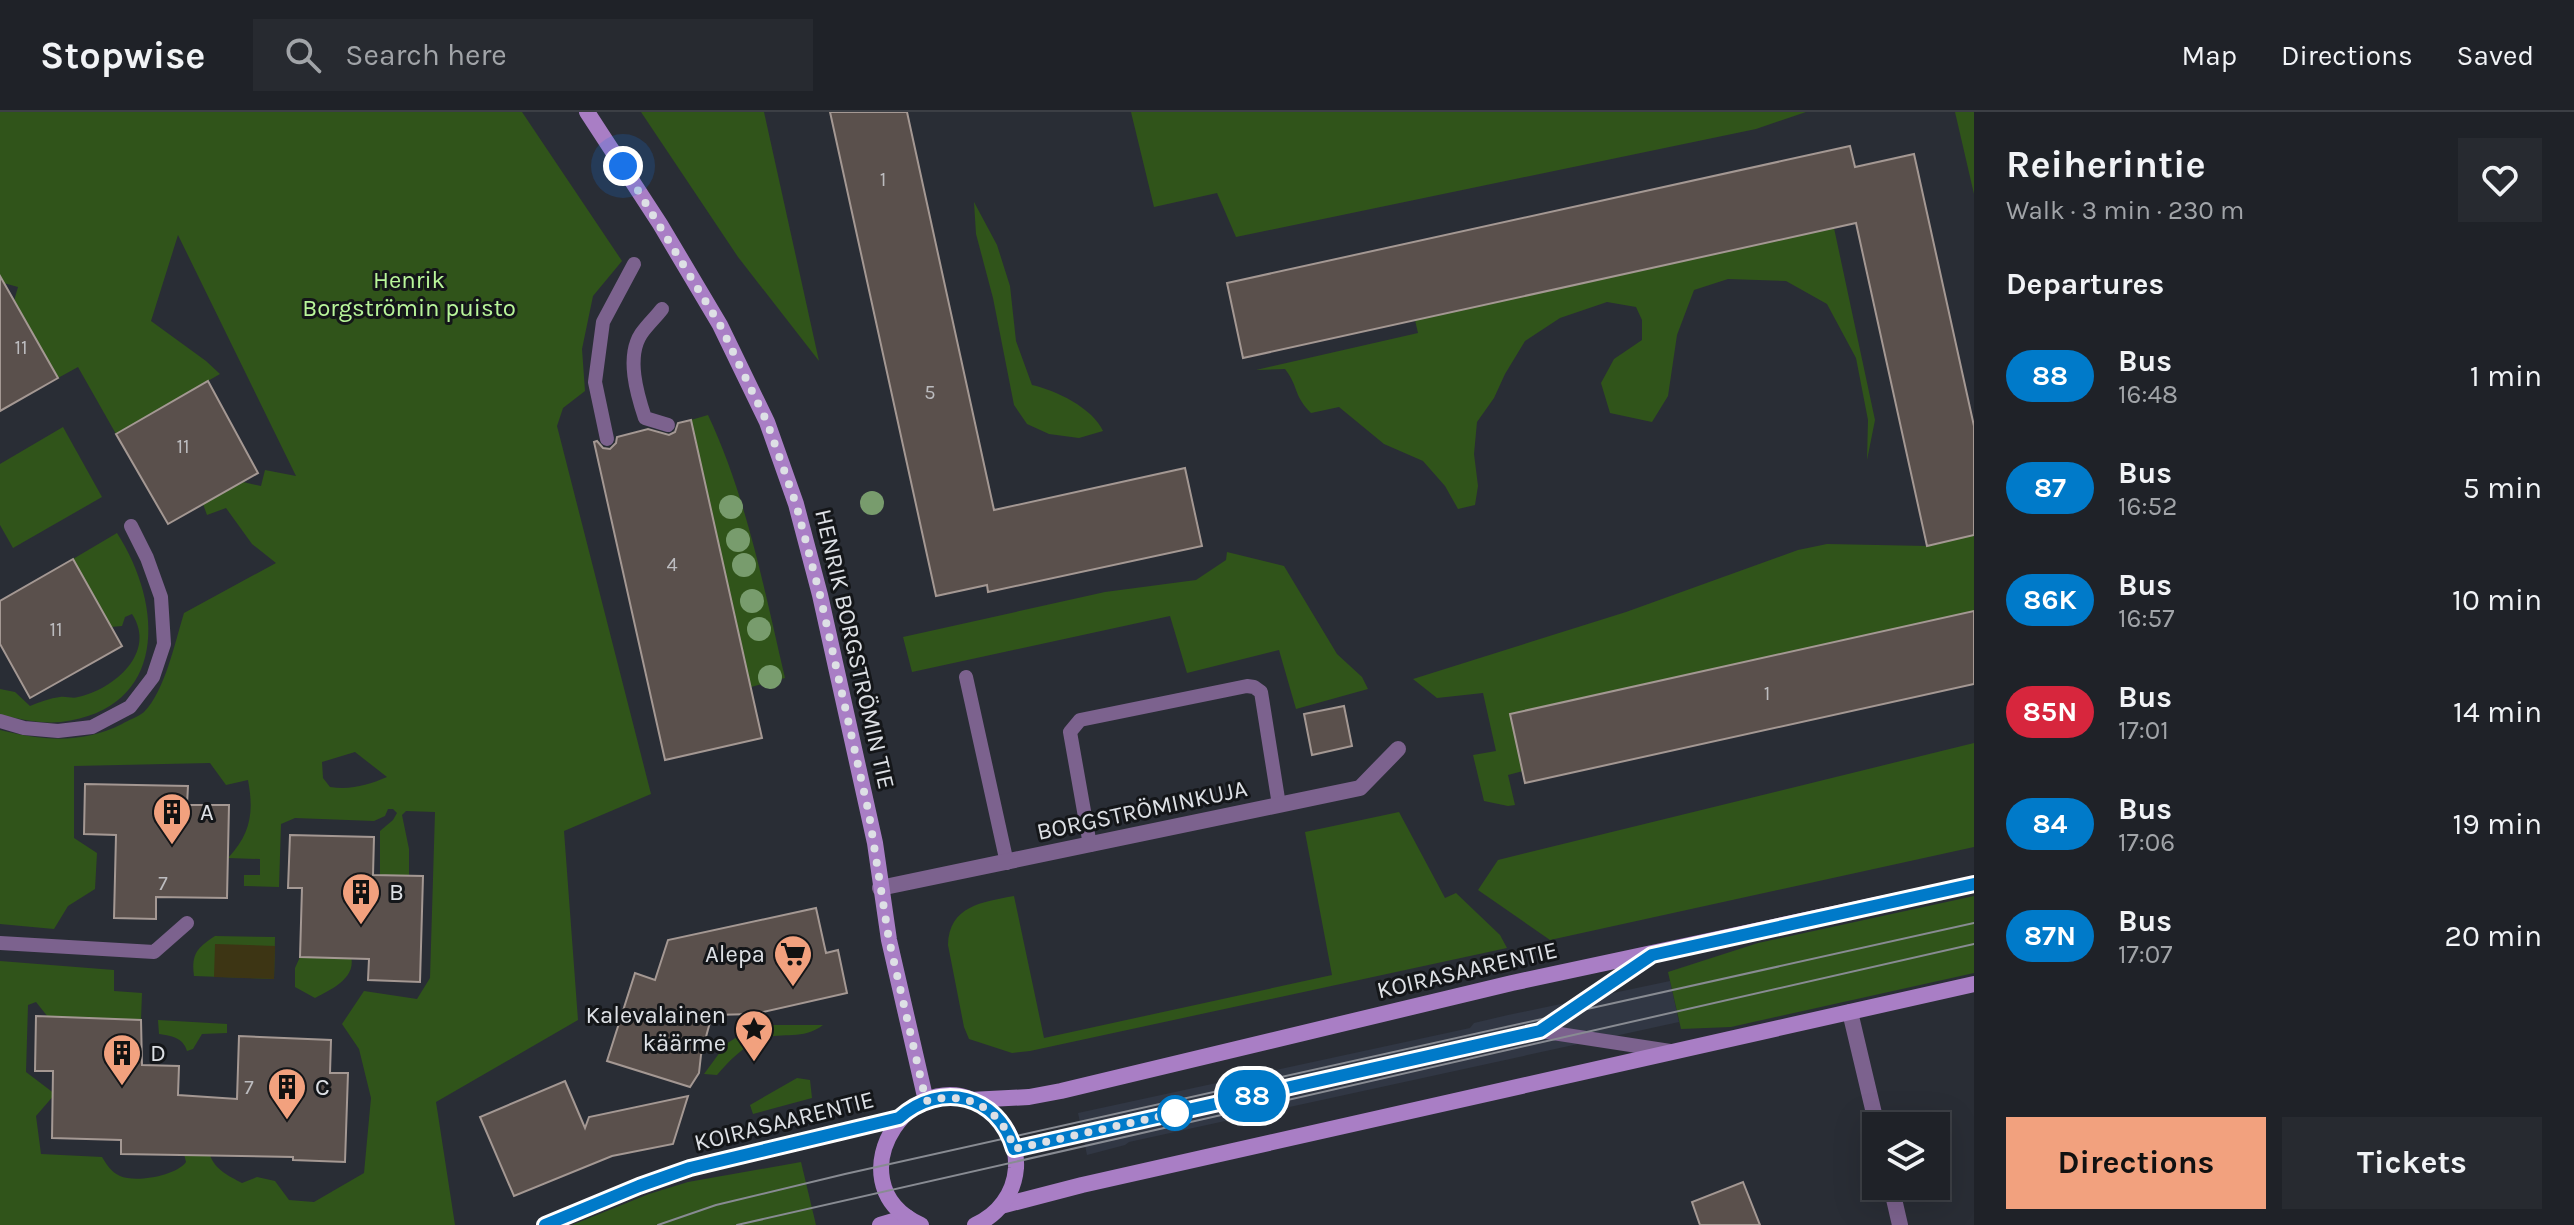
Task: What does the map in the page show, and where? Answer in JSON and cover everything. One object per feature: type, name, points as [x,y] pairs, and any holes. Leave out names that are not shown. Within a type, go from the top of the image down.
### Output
[{"type":"main road","name":"HENRIK BORGSTRÖMIN TIE","points":[[587,112],[660,224],[720,325],[767,422],[796,504],[820,595],[875,843],[880,888],[926,1101]]},
{"type":"main road","name":"KOIRASAARENTIE","points":[[926,1101],[940,1097],[970,1100],[1029,1097],[1061,1091],[1512,983],[1974,884]]},
{"type":"main road","points":[[1001,1206],[1082,1185],[1974,984]]},
{"type":"main road","points":[[970,1100],[987,1108],[1001,1121],[1014,1149],[1015,1173],[1008,1196],[1001,1206],[975,1225]]},
{"type":"main road","points":[[914,1221],[891,1200],[881,1166],[885,1140],[899,1118],[911,1107],[926,1101]]},
{"type":"main road","name":"KOIRASAARENTIE","points":[[545,1225],[690,1168],[899,1118]]},
{"type":"main road","points":[[880,1225],[914,1221]]},
{"type":"street","name":"BORGSTRÖMINKUJA","points":[[880,888],[1360,788],[1398,749]]},
{"type":"street","points":[[1850,1012],[1874,1112]]},
{"type":"street","points":[[1894,1200],[1900,1225]]},
{"type":"lane","points":[[607,439],[595,382],[603,322],[634,264]]},
{"type":"lane","points":[[662,309],[639,337],[635,359],[636,391],[645,418],[668,425]]},
{"type":"lane","points":[[0,721],[24,728],[58,731],[92,727],[130,707],[153,677],[164,644],[161,597],[131,526]]},
{"type":"lane","points":[[966,677],[1007,863]]},
{"type":"lane","points":[[1090,845],[1070,732],[1080,720],[1254,687],[1261,692],[1279,805]]},
{"type":"lane","points":[[0,943],[154,952],[187,923]]},
{"type":"lane","points":[[1540,1031],[1652,955]]},
{"type":"lane","points":[[1014,1149],[1540,1031],[1677,1052]]},
{"type":"shaded area","points":[[1670,981],[1679,1022],[1129,1142],[1087,1155],[1078,1113]]},
{"type":"green space","name":"Henrik Borgströmin puisto","points":[[0,112],[522,112],[622,261],[593,296],[582,349],[585,391],[563,408],[557,426],[651,794],[564,831],[578,1020],[436,1102],[455,1225],[0,1225],[0,961],[114,970],[114,991],[142,993],[141,1020],[48,1017],[36,1002],[28,1005],[26,1072],[55,1094],[36,1116],[41,1154],[102,1157],[120,1176],[145,1178],[174,1171],[186,1162],[181,1141],[210,1155],[219,1169],[242,1183],[257,1177],[275,1181],[289,1200],[314,1202],[364,1173],[371,1098],[359,1049],[342,1024],[364,991],[417,999],[430,978],[435,812],[406,811],[402,815],[409,849],[409,876],[380,875],[380,831],[397,813],[388,809],[385,816],[374,821],[295,818],[281,824],[279,887],[244,886],[244,875],[260,875],[260,859],[228,858],[242,840],[249,822],[251,802],[248,780],[226,785],[210,763],[74,766],[74,838],[97,853],[95,889],[68,906],[54,929],[0,924],[0,730],[32,737],[77,738],[107,730],[144,712],[164,679],[184,613],[276,563],[252,544],[226,508],[207,515],[203,504],[243,482],[261,486],[265,470],[296,476],[178,235],[151,321],[220,374],[116,434],[78,367],[58,378],[14,301],[18,287],[0,282]],"holes":[[[355,752],[387,777],[360,786],[330,787],[323,778],[322,762]]]},
{"type":"green space","points":[[641,112],[764,112],[819,361],[738,257]]},
{"type":"green space","points":[[1131,112],[1806,112],[1756,129],[1236,237],[1217,193],[1154,207]]},
{"type":"green space","points":[[1955,112],[1974,112],[1974,194]]},
{"type":"green space","points":[[974,202],[997,245],[1010,286],[1016,341],[1032,385],[1072,401],[1091,415],[1103,431],[1079,438],[1049,434],[1027,424],[1014,405],[993,298],[976,234]]},
{"type":"green space","points":[[1834,228],[1875,420],[1867,460],[1868,420],[1856,358],[1827,304],[1786,281],[1728,279],[1694,290],[1677,335],[1668,396],[1652,422],[1610,413],[1601,383],[1614,359],[1642,340],[1642,320],[1636,307],[1607,302],[1560,318],[1525,341],[1477,422],[1474,454],[1478,486],[1475,505],[1458,509],[1445,486],[1423,461],[1384,444],[1339,407],[1311,413],[1301,401],[1285,369],[1256,370],[1418,333],[1415,320]]},
{"type":"green space","points":[[708,415],[744,511],[785,678],[751,687],[691,420]]},
{"type":"green space","points":[[63,427],[102,497],[13,548],[0,525],[0,464]]},
{"type":"green space","points":[[117,533],[143,592],[148,621],[147,650],[138,676],[122,697],[96,713],[61,722],[30,721],[0,715],[0,689],[15,692],[30,706],[52,698],[76,698],[106,686],[128,667],[136,655],[138,628],[132,614],[125,617],[122,626],[111,627],[73,559]]},
{"type":"green space","points":[[1974,535],[1974,611],[1511,714],[1523,771],[1508,775],[1515,805],[1484,801],[1473,755],[1496,751],[1483,693],[1437,698],[1413,679],[1626,612],[1798,550],[1827,544],[1927,546]]},
{"type":"green space","points":[[1227,552],[1284,566],[1337,654],[1362,677],[1368,689],[1296,709],[1279,650],[1187,673],[1170,616],[912,672],[903,637],[1105,592],[1196,580],[1226,560]]},
{"type":"green space","points":[[1974,743],[1974,847],[1550,940],[1478,890],[1498,860]]},
{"type":"green space","points":[[1399,812],[1445,898],[1456,893],[1500,935],[1507,948],[1030,1051],[1012,1053],[969,1039],[948,945],[954,922],[969,908],[1014,896],[1044,1038],[1332,975],[1305,832]]},
{"type":"green space","points":[[1974,896],[1974,973],[1731,1027],[1681,1029],[1668,972],[1758,943]]},
{"type":"green space","points":[[215,936],[275,937],[274,979],[194,976],[193,962],[197,952]]},
{"type":"green space","points":[[326,945],[350,953],[351,969],[342,981],[315,998],[295,987],[295,968],[300,957],[325,958]]},
{"type":"green space","points":[[158,1020],[227,1024],[227,1033],[202,1034],[193,1049],[187,1051],[180,1040],[159,1034]]},
{"type":"green space","points":[[756,1025],[823,1025],[808,1033],[762,1039],[743,1050],[717,1075],[704,1074],[726,1044]]},
{"type":"green space","points":[[797,1078],[810,1080],[812,1098],[753,1114],[750,1105]]},
{"type":"green space","points":[[801,1162],[816,1225],[572,1225],[688,1182]]},
{"type":"sand","points":[[215,944],[275,946],[274,979],[214,977]]},
{"type":"building","points":[[830,112],[907,112],[994,510],[1185,468],[1202,546],[988,592],[987,585],[936,596]]},
{"type":"building","points":[[1850,146],[1855,167],[1914,154],[1974,426],[1974,535],[1927,546],[1856,223],[1243,358],[1227,283]]},
{"type":"building","points":[[0,276],[58,378],[0,411]]},
{"type":"building","points":[[208,381],[258,473],[168,524],[116,434]]},
{"type":"building","points":[[691,420],[762,738],[665,760],[594,442],[610,449],[617,437],[648,429],[669,435],[675,432],[678,423]]},
{"type":"building","points":[[73,559],[122,646],[30,698],[0,644],[0,601]]},
{"type":"building","points":[[1974,611],[1974,684],[1525,783],[1510,714]]},
{"type":"building","points":[[1344,706],[1352,746],[1312,755],[1304,714]]},
{"type":"building","name":"A","points":[[85,784],[188,786],[187,805],[229,805],[227,898],[156,897],[156,919],[114,918],[116,835],[84,834]]},
{"type":"building","name":"B","points":[[290,835],[374,837],[373,875],[423,876],[420,982],[368,980],[369,959],[300,957],[302,888],[288,888]]},
{"type":"building","points":[[816,908],[826,953],[838,950],[847,993],[754,1014],[712,1015],[699,1073],[690,1087],[607,1061],[635,973],[655,980],[668,940]]},
{"type":"building","points":[[36,1016],[141,1020],[142,1065],[179,1066],[178,1095],[237,1099],[239,1036],[331,1040],[330,1073],[348,1073],[345,1162],[293,1160],[293,1157],[121,1154],[121,1140],[52,1138],[53,1071],[35,1071]]},
{"type":"building","points":[[565,1081],[585,1128],[589,1117],[688,1096],[673,1144],[612,1156],[514,1196],[480,1117]]},
{"type":"building","points":[[1743,1182],[1760,1225],[1700,1225],[1692,1202]]},
{"type":"tram line","points":[[658,1225],[716,1205],[845,1174],[1974,923]]},
{"type":"tram line","points":[[737,1225],[1974,944]]},
{"type":"bus line","name":"88","points":[[545,1225],[690,1168],[899,1118],[911,1107],[940,1097],[970,1100],[987,1108],[1001,1121],[1014,1149],[1540,1031],[1652,955],[1974,884]]},
{"type":"place","name":"A","points":[[172,846]]},
{"type":"place","name":"B","points":[[361,926]]},
{"type":"place","name":"Alepa","points":[[793,988]]},
{"type":"place","name":"Kalevalainen käärme","points":[[754,1063]]},
{"type":"place","name":"D","points":[[122,1087]]},
{"type":"place","name":"C","points":[[287,1121]]},
{"type":"route","points":[[623,166],[720,325],[767,422],[796,504],[820,595],[869,814],[889,940],[926,1101],[955,1097],[987,1108],[1001,1121],[1014,1149],[1175,1113]]}]
